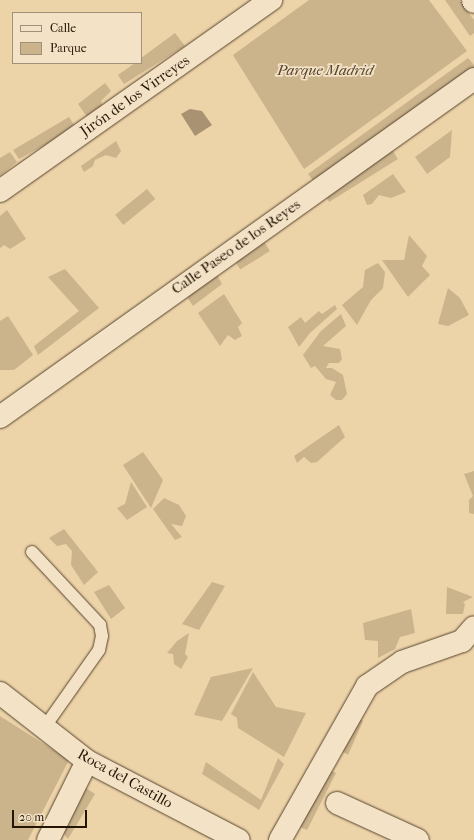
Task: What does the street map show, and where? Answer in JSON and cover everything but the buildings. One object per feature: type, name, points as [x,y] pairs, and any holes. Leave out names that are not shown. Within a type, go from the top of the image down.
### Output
[{"type":"street","name":"Jirón de los Virreyes","points":[[0,191],[271,0]]},
{"type":"street","name":"Calle Paseo de los Reyes","points":[[0,417],[474,79]]},
{"type":"street","points":[[280,840],[367,686],[402,662],[470,638]]},
{"type":"street","name":"Roca del Castillo","points":[[0,693],[87,761],[239,840]]},
{"type":"street","points":[[48,840],[87,761]]},
{"type":"street","points":[[337,803],[418,840]]},
{"type":"lane","points":[[32,552],[100,625],[102,636],[99,650],[44,728]]},
{"type":"green space","name":"Parque Madrid","points":[[309,0],[429,0],[467,51],[304,169],[233,55]]},
{"type":"green space","points":[[445,0],[459,0],[474,20],[474,33],[470,36]]},
{"type":"green space","points":[[175,33],[185,46],[124,84],[118,75],[134,64],[142,64],[142,57]]},
{"type":"green space","points":[[468,58],[474,65],[474,72],[316,184],[308,174]]},
{"type":"green space","points":[[105,83],[111,91],[101,101],[103,108],[88,118],[78,104]]},
{"type":"green space","points":[[69,117],[76,128],[19,159],[13,150]]},
{"type":"green space","points":[[452,130],[450,157],[427,174],[415,157]]},
{"type":"green space","points":[[116,141],[121,151],[116,158],[106,155],[95,160],[93,166],[84,172],[81,166]]},
{"type":"green space","points":[[391,148],[398,159],[329,202],[322,191]]},
{"type":"green space","points":[[10,152],[17,162],[0,176],[0,158]]},
{"type":"green space","points":[[393,174],[406,192],[391,198],[379,195],[372,204],[367,205],[363,195]]},
{"type":"green space","points":[[147,189],[155,199],[123,225],[115,215]]},
{"type":"green space","points":[[7,210],[26,239],[10,249],[4,245],[0,248],[0,216]]},
{"type":"green space","points":[[409,235],[427,256],[422,266],[430,275],[408,297],[382,260],[404,260]]},
{"type":"green space","points":[[263,240],[270,251],[240,270],[233,259]]},
{"type":"green space","points":[[378,263],[385,272],[383,288],[371,300],[357,325],[342,305],[363,287],[365,270]]},
{"type":"green space","points":[[65,269],[99,308],[38,355],[34,346],[79,311],[48,277]]},
{"type":"green space","points":[[216,273],[222,284],[193,306],[187,297]]},
{"type":"green space","points":[[448,288],[460,298],[469,315],[448,326],[438,324]]},
{"type":"green space","points":[[224,294],[242,323],[238,327],[242,336],[235,340],[228,335],[220,346],[198,313]]},
{"type":"green space","points":[[335,305],[337,309],[310,333],[299,347],[288,327],[301,317],[305,323],[319,311],[322,314]]},
{"type":"green space","points":[[341,314],[346,326],[323,346],[340,349],[342,359],[339,363],[329,363],[326,368],[332,368],[343,375],[347,394],[342,400],[336,400],[330,395],[336,382],[326,379],[315,366],[311,368],[303,355],[321,331]]},
{"type":"green space","points":[[8,316],[33,355],[14,370],[0,370],[0,321]]},
{"type":"green space","points":[[339,425],[345,437],[317,462],[311,463],[304,457],[297,463],[294,456]]},
{"type":"green space","points":[[143,452],[163,480],[151,508],[123,465]]},
{"type":"green space","points":[[474,471],[474,514],[469,513],[469,500],[473,496],[464,474]]},
{"type":"green space","points":[[131,482],[147,507],[127,520],[117,508],[125,504]]},
{"type":"green space","points":[[164,498],[179,505],[186,516],[182,526],[171,524],[182,537],[175,540],[153,509]]},
{"type":"green space","points":[[64,529],[98,572],[84,585],[71,565],[72,551],[66,544],[57,546],[49,538]]},
{"type":"green space","points":[[212,582],[225,586],[199,630],[182,624]]},
{"type":"green space","points":[[109,585],[125,608],[111,619],[94,592]]},
{"type":"green space","points":[[447,587],[473,597],[463,602],[465,604],[463,614],[446,614]]},
{"type":"green space","points":[[411,609],[415,633],[400,637],[395,649],[378,658],[378,641],[365,640],[363,623]]},
{"type":"green space","points":[[189,633],[185,654],[188,657],[181,669],[174,664],[173,654],[167,653],[177,641]]},
{"type":"green space","points":[[253,668],[222,721],[194,715],[211,677]]},
{"type":"green space","points":[[253,672],[276,707],[306,713],[284,757],[238,728],[237,718],[231,714]]},
{"type":"green space","points":[[0,716],[69,760],[28,840],[0,840]]},
{"type":"green space","points":[[357,717],[363,721],[348,755],[340,750]]},
{"type":"green space","points":[[278,758],[284,764],[259,810],[202,774],[206,762],[261,800]]},
{"type":"green space","points":[[328,769],[336,773],[307,830],[300,827]]},
{"type":"green space","points":[[86,788],[95,794],[68,839],[64,834]]},
{"type":"shaded area","points":[[190,109],[202,111],[212,125],[195,136],[181,114]]}]
